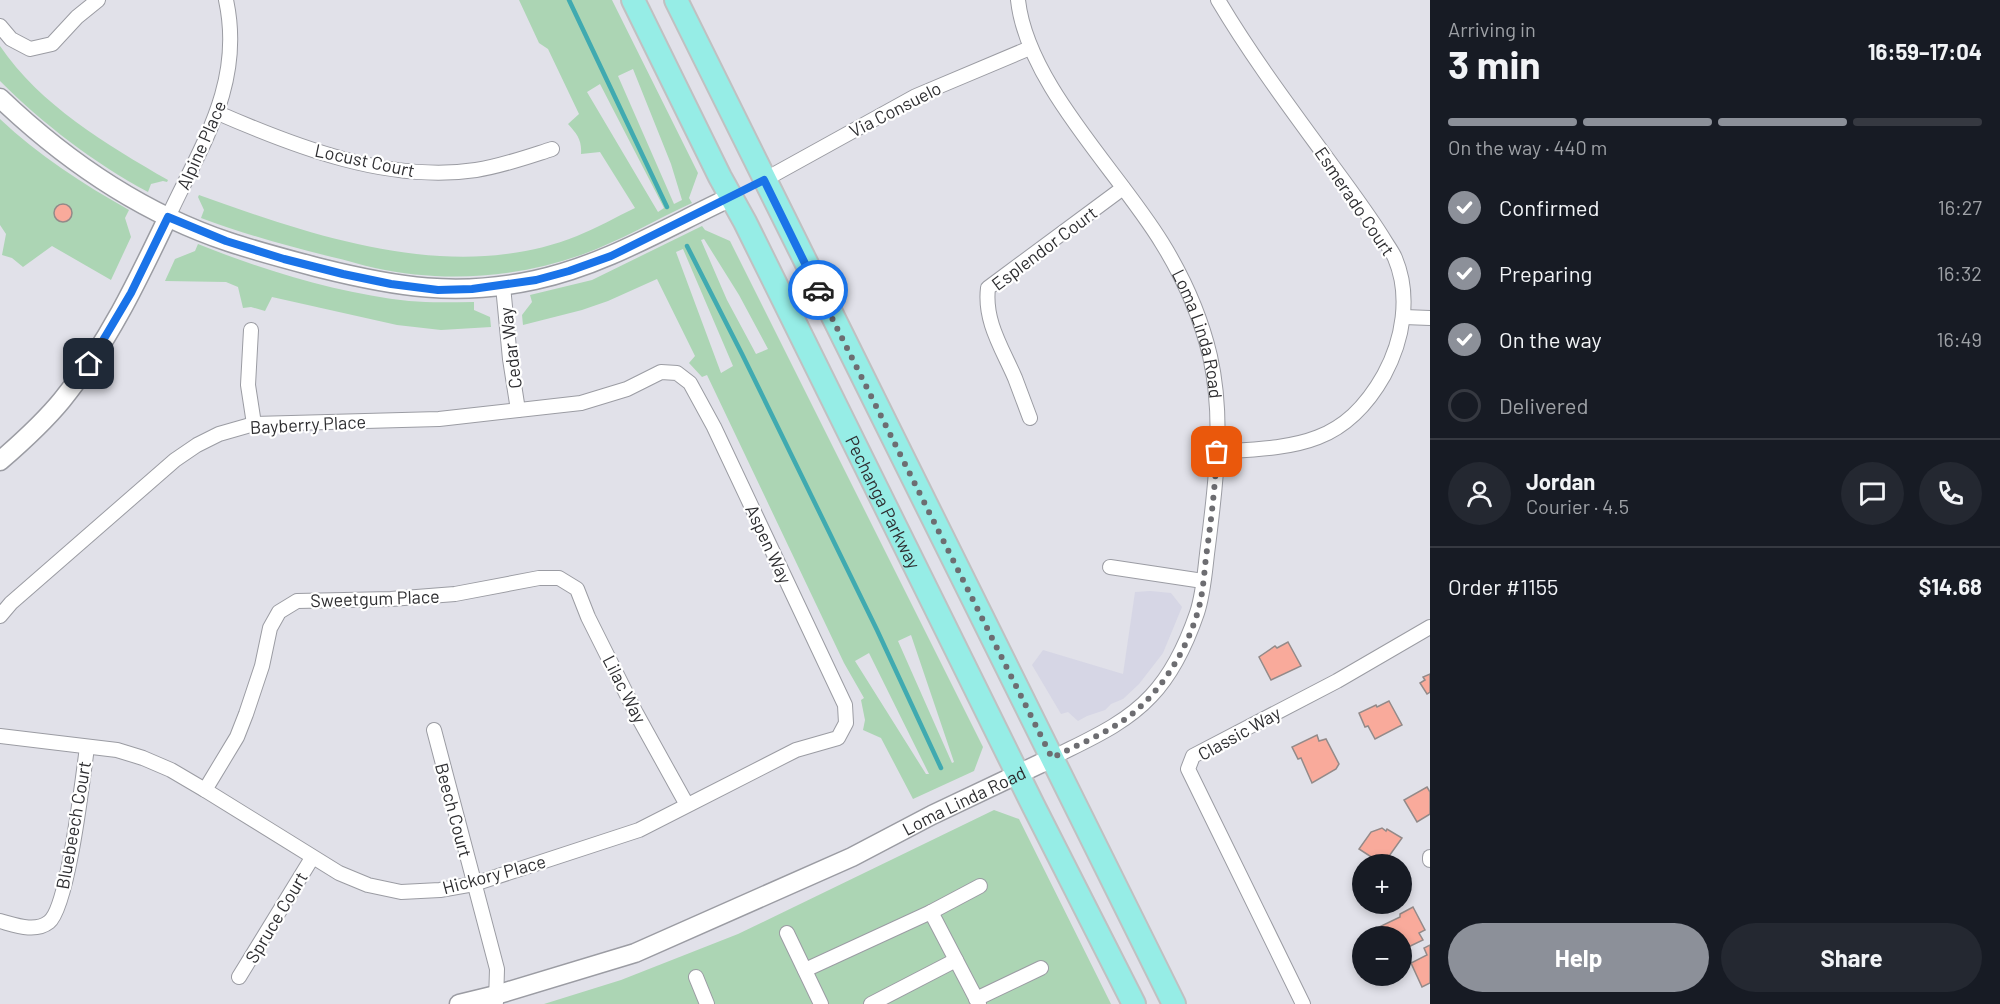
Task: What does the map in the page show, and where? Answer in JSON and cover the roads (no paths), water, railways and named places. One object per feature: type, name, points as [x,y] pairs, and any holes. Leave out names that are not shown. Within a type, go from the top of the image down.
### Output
[{"type":"main road","name":"Pechanga Parkway","points":[[633,0],[731,197],[751,232],[1017,775],[1134,1004]]},
{"type":"main road","name":"Pechanga Parkway","points":[[676,0],[1174,1004]]},
{"type":"main road","points":[[731,197],[764,180]]},
{"type":"street","points":[[0,26],[11,39],[30,49],[52,44],[77,17],[98,0]]},
{"type":"street","name":"Alpine Place","points":[[168,217],[218,112],[227,79],[231,47],[226,0]]},
{"type":"street","name":"Loma Linda Road","points":[[459,1004],[496,1000],[635,953],[687,932],[852,857],[1108,730],[1132,714],[1152,695],[1170,671],[1185,645],[1198,611],[1214,495],[1217,452],[1216,402],[1210,356],[1195,311],[1162,243],[1053,88],[1030,48],[1019,14],[1018,0]]},
{"type":"street","name":"Esmerado Court","points":[[1217,452],[1286,447],[1312,441],[1332,432],[1363,406],[1390,364],[1404,316],[1401,281],[1395,257],[1369,216],[1275,87],[1218,0]]},
{"type":"street","name":"Via Consuelo","points":[[764,180],[916,96],[1030,48]]},
{"type":"street","points":[[0,98],[61,152],[126,194],[168,217],[226,241],[284,259],[372,280],[438,290],[503,286],[558,274],[611,256],[731,197]]},
{"type":"street","name":"Locust Court","points":[[218,112],[288,141],[320,151],[390,169],[416,173],[476,170],[552,149]]},
{"type":"street","name":"Esplendor Court","points":[[1030,418],[993,330],[986,304],[987,288],[1124,188]]},
{"type":"street","points":[[0,461],[62,400],[89,364],[131,293],[168,217]]},
{"type":"street","name":"Cedar Way","points":[[503,286],[518,410]]},
{"type":"street","points":[[1404,316],[1430,318]]},
{"type":"street","points":[[251,330],[248,386],[254,424]]},
{"type":"street","name":"Bayberry Place","points":[[0,616],[11,603],[175,460],[219,434],[254,424],[324,421],[395,422],[580,403],[627,389],[661,372],[677,374]]},
{"type":"street","name":"Aspen Way","points":[[677,374],[690,383],[714,427],[845,705],[846,723]]},
{"type":"street","points":[[1110,567],[1203,581]]},
{"type":"street","name":"Sweetgum Place","points":[[205,790],[237,737],[261,666],[270,628],[279,612],[297,601],[391,599],[455,594],[538,578],[559,578]]},
{"type":"street","name":"Lilac Way","points":[[559,578],[577,589],[588,617],[636,713],[687,805]]},
{"type":"street","name":"Classic Way","points":[[1303,1004],[1197,790],[1188,769],[1190,762],[1193,756],[1337,681],[1430,627]]},
{"type":"street","name":"Hickory Place","points":[[0,736],[117,750],[143,758],[171,770],[339,873],[368,885],[401,892],[440,890],[474,884],[639,830],[796,750],[838,738],[846,723]]},
{"type":"street","name":"Beech Court","points":[[434,730],[497,969],[496,1000]]},
{"type":"street","name":"Bluebeech Court","points":[[0,921],[31,929],[49,922],[57,909],[72,853],[87,747]]},
{"type":"street","name":"Spruce Court","points":[[239,976],[312,858]]},
{"type":"street","points":[[805,970],[931,912],[980,886]]},
{"type":"street","points":[[931,912],[977,1001],[1041,968]]},
{"type":"street","points":[[787,933],[821,1004]]},
{"type":"street","points":[[871,1004],[956,960]]},
{"type":"street","points":[[696,977],[707,1004]]},
{"type":"waterway","points":[[569,0],[667,207]]},
{"type":"waterway","points":[[687,246],[877,630],[941,768]]}]
